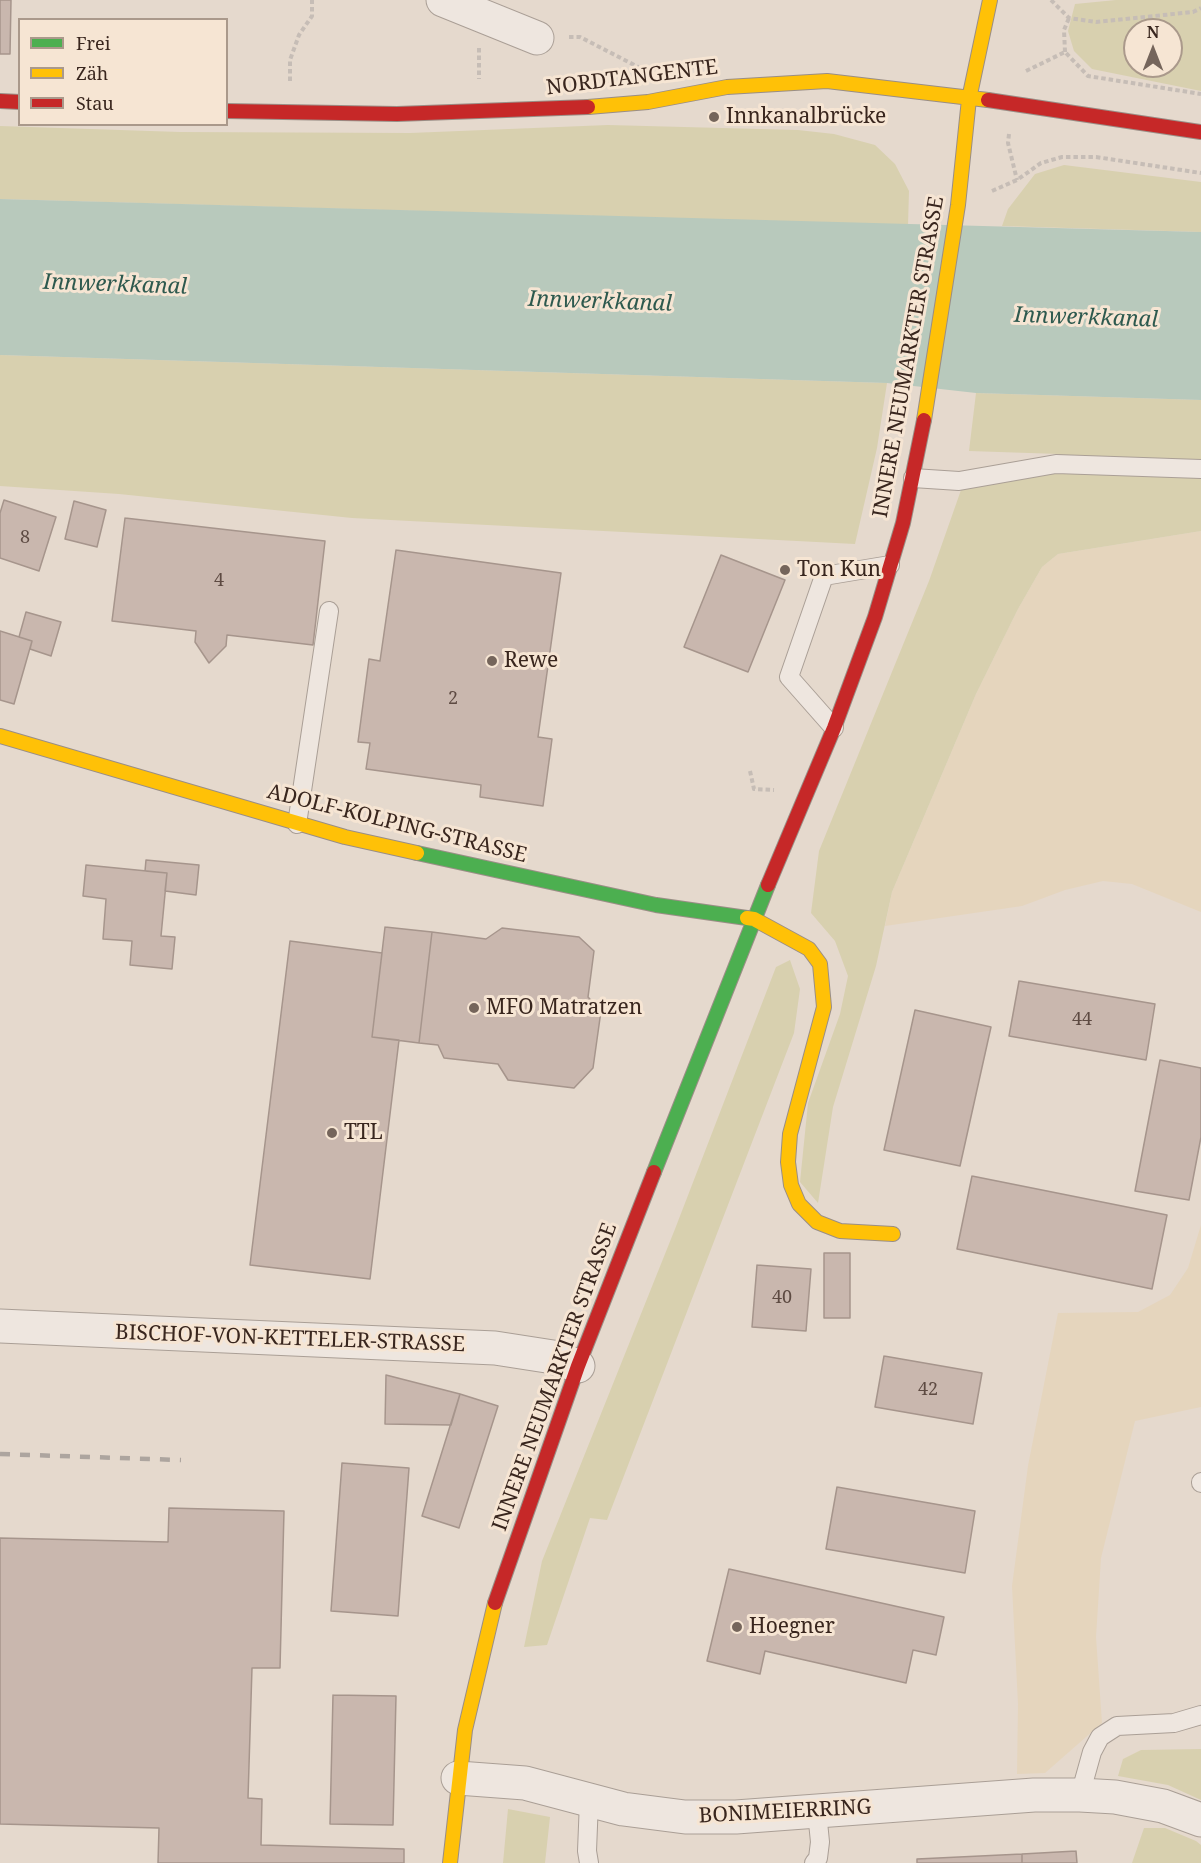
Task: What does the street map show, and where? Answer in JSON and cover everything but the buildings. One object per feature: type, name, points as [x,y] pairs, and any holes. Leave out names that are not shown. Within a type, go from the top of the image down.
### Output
[{"type":"main road","name":"INNERE NEUMARKTER STRASSE","points":[[450,1863],[458,1778],[478,1668],[493,1609],[578,1366],[754,920],[834,728],[875,617],[914,478],[958,205],[969,99],[990,0]]},
{"type":"main road","name":"NORDTANGENTE","points":[[228,111],[397,114],[550,110],[617,105],[727,87],[827,81],[891,87],[969,99],[1012,102],[1201,132]]},
{"type":"main road","points":[[0,101],[18,102]]},
{"type":"main road","name":"ADOLF-KOLPING-STRASSE","points":[[0,736],[345,837],[645,902],[754,920]]},
{"type":"main road","points":[[754,920],[809,949],[820,964],[824,985],[824,1007],[789,1134],[788,1162],[791,1185],[799,1204],[817,1222],[840,1231],[893,1234]]},
{"type":"street","points":[[443,0],[537,38]]},
{"type":"street","name":"BISCHOF-VON-KETTELER-STRASSE","points":[[0,1326],[495,1348],[552,1357],[578,1366]]},
{"type":"street","name":"BONIMEIERRING","points":[[458,1778],[525,1783],[623,1809],[685,1817],[736,1817],[1034,1795],[1080,1795],[1115,1797],[1163,1806],[1201,1820]]},
{"type":"lane","points":[[914,478],[959,481],[1056,464],[1201,469]]},
{"type":"lane","points":[[834,728],[789,677],[824,576],[890,565]]},
{"type":"lane","points":[[297,824],[329,610]]},
{"type":"lane","points":[[1080,1795],[1092,1752],[1100,1737],[1117,1726],[1174,1723],[1201,1715]]},
{"type":"lane","points":[[589,1801],[586,1851],[589,1863]]},
{"type":"lane","points":[[814,1863],[818,1858],[820,1842],[817,1812]]},
{"type":"path","points":[[289,90],[290,60],[299,35],[312,16],[312,0]]},
{"type":"path","points":[[1051,0],[1069,18],[1096,22],[1193,12],[1201,8]]},
{"type":"path","points":[[1193,12],[1201,16]]},
{"type":"path","points":[[1069,18],[1064,30],[1065,52],[1088,76],[1201,94]]},
{"type":"path","points":[[537,38],[580,37],[644,70],[682,95]]},
{"type":"path","points":[[975,69],[1019,74],[1065,52]]},
{"type":"path","points":[[958,205],[1017,180],[1041,163],[1062,157],[1096,157],[1201,173]]},
{"type":"path","points":[[750,771],[754,789],[776,790]]},
{"type":"shaded area","points":[[1116,0],[1201,0],[1201,91],[1137,78],[1183,78],[1183,18],[1123,18],[1123,75],[1092,69],[1074,51],[1068,31],[1075,4]]},
{"type":"shaded area","points":[[608,125],[798,130],[834,134],[875,145],[895,164],[909,191],[908,225],[0,199],[0,126],[180,132],[410,133]]},
{"type":"shaded area","points":[[1064,165],[1201,182],[1201,232],[1002,226],[1008,209],[1035,174]]},
{"type":"shaded area","points":[[0,355],[887,383],[877,448],[855,544],[352,518],[119,494],[0,486]]},
{"type":"shaded area","points":[[976,393],[1201,400],[1201,531],[1058,554],[1042,567],[1018,609],[976,694],[892,892],[876,966],[833,1107],[818,1203],[800,1182],[808,1103],[840,1014],[848,976],[835,941],[811,913],[819,851],[929,581],[961,490],[1028,475],[1059,454],[969,451]]},
{"type":"shaded area","points":[[1201,531],[1201,912],[1132,884],[1103,881],[1065,890],[1022,906],[885,926],[892,892],[976,694],[1018,609],[1042,567],[1058,554]]},
{"type":"shaded area","points":[[790,960],[800,989],[794,1033],[607,1520],[590,1518],[547,1645],[524,1647],[542,1561],[675,1229],[776,967]]},
{"type":"shaded area","points":[[1201,1225],[1201,1407],[1135,1421],[1101,1558],[1096,1637],[1102,1723],[1045,1773],[1017,1774],[1018,1704],[1012,1586],[1028,1466],[1058,1313],[1138,1312],[1170,1295],[1188,1268]]},
{"type":"shaded area","points":[[1201,1749],[1201,1800],[1168,1785],[1118,1776],[1123,1759],[1141,1750]]},
{"type":"shaded area","points":[[508,1809],[550,1817],[545,1863],[503,1863]]},
{"type":"shaded area","points":[[1144,1828],[1165,1828],[1196,1841],[1201,1845],[1201,1863],[1132,1863]]},
{"type":"water","name":"Innwerkkanal","points":[[0,199],[1201,232],[1201,400],[976,393],[887,383],[0,355]]},
{"type":"railway","points":[[0,1454],[181,1460]]},
{"type":"traffic: fast","points":[[417,853],[656,905],[747,918]]},
{"type":"traffic: fast","points":[[654,1172],[768,885]]},
{"type":"traffic: slow","points":[[924,420],[958,205],[969,99],[990,0]]},
{"type":"traffic: slow","points":[[588,107],[648,102],[727,87],[827,81],[988,100]]},
{"type":"traffic: slow","points":[[0,736],[345,837],[417,853]]},
{"type":"traffic: slow","points":[[747,918],[754,919],[809,949],[820,964],[824,1007],[790,1134],[788,1162],[791,1185],[799,1204],[817,1222],[840,1231],[893,1234]]},
{"type":"traffic: slow","points":[[450,1863],[465,1730],[495,1603]]},
{"type":"traffic: jam","points":[[988,100],[1201,132]]},
{"type":"traffic: jam","points":[[0,101],[18,102]]},
{"type":"traffic: jam","points":[[228,111],[397,114],[588,107]]},
{"type":"traffic: jam","points":[[768,885],[834,728],[875,617],[903,523],[924,420]]},
{"type":"traffic: jam","points":[[495,1603],[578,1366],[654,1172]]},
{"type":"place","name":"Innkanalbrücke","points":[[714,117]]},
{"type":"place","name":"Ton Kun","points":[[785,570]]},
{"type":"place","name":"Rewe","points":[[492,661]]},
{"type":"place","name":"MFO Matratzen","points":[[474,1008]]},
{"type":"place","name":"TTL","points":[[332,1133]]},
{"type":"place","name":"Hoegner","points":[[737,1627]]}]
